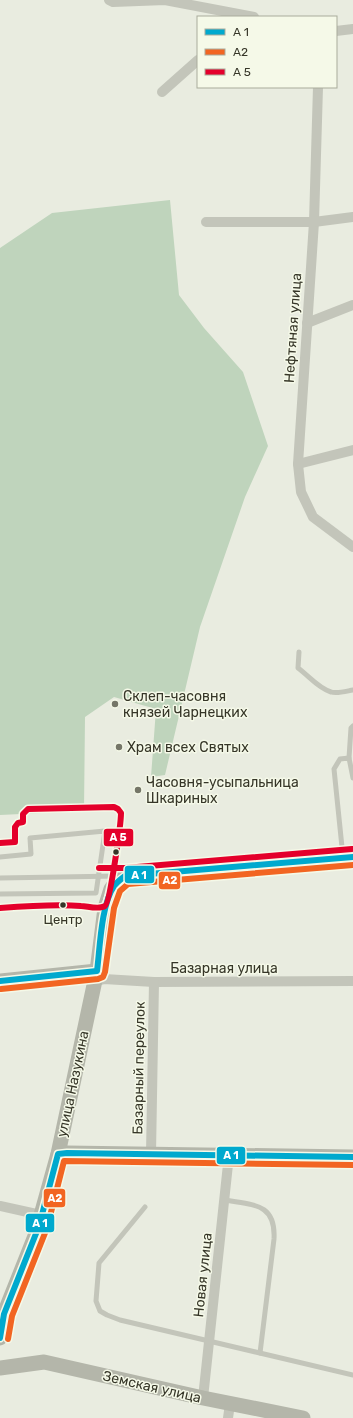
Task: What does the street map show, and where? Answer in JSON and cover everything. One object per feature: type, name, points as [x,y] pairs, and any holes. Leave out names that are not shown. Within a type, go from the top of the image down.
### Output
[{"type":"main road","points":[[125,876],[348,857]]},
{"type":"main road","name":"улица Назукина","points":[[0,1338],[7,1301],[39,1226],[40,1216],[58,1154],[96,976],[105,908],[111,889],[116,882],[125,876]]},
{"type":"main road","points":[[0,981],[96,976]]},
{"type":"main road","points":[[58,1154],[67,1152],[353,1157]]},
{"type":"main road","name":"Земская улица","points":[[0,1368],[44,1362],[203,1398],[229,1411],[303,1418]]},
{"type":"street","points":[[109,0],[113,2],[165,0],[245,16]]},
{"type":"street","points":[[337,31],[353,29]]},
{"type":"street","points":[[162,92],[197,61]]},
{"type":"street","name":"Нефтяная улица","points":[[318,88],[314,222],[298,464],[301,492],[313,517],[353,547]]},
{"type":"street","points":[[206,222],[314,222],[353,217]]},
{"type":"street","points":[[307,323],[353,305]]},
{"type":"street","points":[[298,464],[353,450]]},
{"type":"street","name":"Базарная улица","points":[[96,976],[104,979],[154,982],[353,981]]},
{"type":"street","name":"Базарный переулок","points":[[151,1154],[154,982]]},
{"type":"street","name":"Новая улица","points":[[203,1398],[229,1155]]},
{"type":"street","points":[[0,1206],[40,1216]]},
{"type":"lane","points":[[300,652],[298,668],[318,685],[332,692],[353,690]]},
{"type":"lane","points":[[353,726],[351,728],[349,758],[353,778]]},
{"type":"lane","points":[[348,857],[334,769],[340,759],[349,758]]},
{"type":"lane","points":[[0,857],[31,854],[30,838],[105,831],[96,894],[0,894]]},
{"type":"lane","points":[[0,878],[125,876]]},
{"type":"lane","points":[[224,1200],[257,1206],[266,1211],[272,1218],[274,1240],[260,1353]]},
{"type":"lane","points":[[145,1207],[99,1263],[96,1301],[100,1310],[107,1315],[120,1320],[353,1375]]},
{"type":"green space","points":[[170,200],[179,295],[204,328],[243,372],[268,446],[245,497],[200,627],[165,775],[151,777],[156,709],[114,697],[85,717],[84,811],[0,815],[0,248],[52,213]]},
{"type":"transit line","points":[[0,843],[15,842],[15,827],[18,823],[23,822],[23,814],[28,809],[114,807],[121,813],[110,892],[105,906],[96,908],[71,905],[51,905],[0,908]]},
{"type":"transit line","points":[[99,868],[125,868],[352,849]]},
{"type":"transit line","points":[[0,981],[97,971],[106,904],[114,886],[125,876],[353,857]]},
{"type":"transit line","name":"A2","points":[[1,989],[98,979],[103,977],[114,908],[120,891],[128,884],[353,865]]},
{"type":"transit line","points":[[0,1338],[4,1314],[39,1226],[58,1154],[353,1157]]},
{"type":"transit line","name":"A2","points":[[8,1339],[12,1316],[47,1228],[64,1161],[353,1165]]},
{"type":"place","name":"Склеп-часовня князей Чарнецких","points":[[115,704]]},
{"type":"place","name":"Храм всех Святых","points":[[119,747]]},
{"type":"place","name":"Часовня-усыпальница Шкариных","points":[[138,790]]},
{"type":"place","name":"Центр","points":[[63,905]]}]
